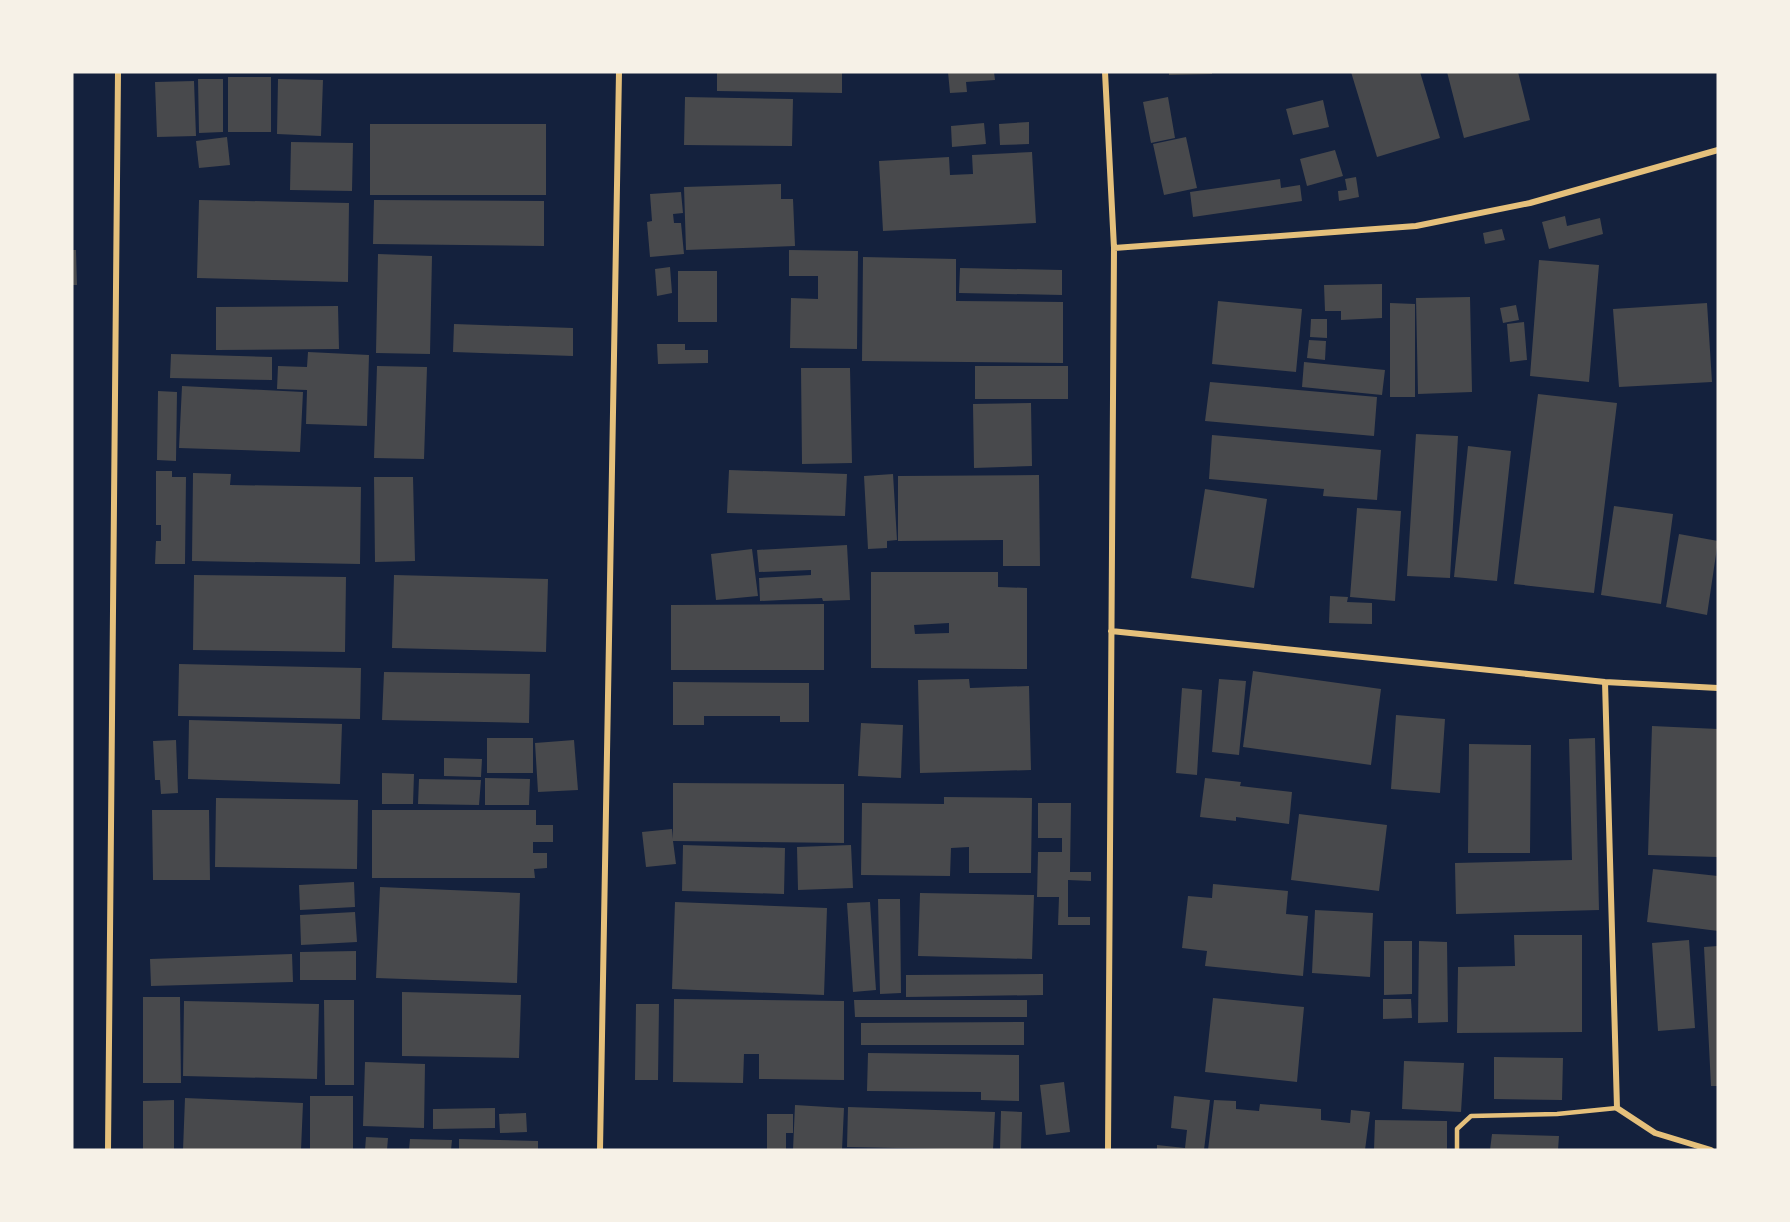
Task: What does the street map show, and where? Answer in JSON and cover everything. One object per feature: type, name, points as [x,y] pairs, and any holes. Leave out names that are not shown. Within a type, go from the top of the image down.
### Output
[{"type":"street","points":[[108,1150],[118,72]]},
{"type":"street","points":[[600,1150],[606,692],[619,72]]},
{"type":"street","points":[[1105,72],[1114,248],[1108,1150]]},
{"type":"street","points":[[1114,248],[1416,226],[1530,203],[1718,150]]},
{"type":"street","points":[[1111,631],[1605,682],[1718,687]]},
{"type":"street","points":[[1605,682],[1617,1108],[1655,1133],[1711,1150]]},
{"type":"lane","points":[[1457,1150],[1457,1129],[1471,1116],[1557,1114],[1617,1108]]},
{"type":"building","points":[[717,72],[842,72],[842,93],[717,91]]},
{"type":"building","points":[[948,72],[994,72],[995,80],[966,82],[967,92],[950,93]]},
{"type":"building","points":[[1169,72],[1212,72],[1212,74],[1169,75]]},
{"type":"building","points":[[1351,72],[1420,72],[1440,138],[1377,157]]},
{"type":"building","points":[[1447,72],[1518,72],[1530,120],[1464,138]]},
{"type":"building","points":[[228,77],[271,77],[271,132],[228,132]]},
{"type":"building","points":[[198,79],[223,79],[223,132],[199,133]]},
{"type":"building","points":[[278,79],[323,80],[321,136],[277,134]]},
{"type":"building","points":[[194,81],[196,136],[157,137],[155,82]]},
{"type":"building","points":[[685,97],[793,99],[792,146],[684,145]]},
{"type":"building","points":[[1168,97],[1175,138],[1151,143],[1143,102]]},
{"type":"building","points":[[1323,100],[1329,127],[1293,135],[1286,109]]},
{"type":"building","points":[[1029,122],[1029,144],[1000,145],[999,124]]},
{"type":"building","points":[[984,123],[986,144],[952,147],[951,126]]},
{"type":"building","points":[[370,124],[546,124],[546,195],[370,195]]},
{"type":"building","points":[[227,137],[230,165],[199,168],[196,141]]},
{"type":"building","points":[[1186,137],[1197,188],[1164,195],[1153,144]]},
{"type":"building","points":[[291,142],[353,143],[352,191],[290,190]]},
{"type":"building","points":[[1335,150],[1343,176],[1307,186],[1300,159]]},
{"type":"building","points":[[1032,152],[1036,223],[883,231],[879,161],[949,157],[950,175],[973,174],[972,155]]},
{"type":"building","points":[[1356,177],[1359,197],[1339,201],[1338,191],[1347,190],[1345,179]]},
{"type":"building","points":[[1280,179],[1281,188],[1300,185],[1302,201],[1193,217],[1190,192]]},
{"type":"building","points":[[781,184],[781,199],[793,199],[795,246],[686,250],[684,187]]},
{"type":"building","points":[[681,192],[683,213],[673,214],[674,223],[681,223],[684,254],[650,257],[647,222],[652,221],[650,194]]},
{"type":"building","points":[[199,200],[349,203],[348,282],[197,278]]},
{"type":"building","points":[[374,200],[544,201],[544,246],[373,244]]},
{"type":"building","points":[[1565,216],[1567,226],[1600,218],[1603,234],[1549,249],[1542,222]]},
{"type":"building","points":[[1502,229],[1505,240],[1485,244],[1483,233]]},
{"type":"building","points":[[72,250],[76,250],[77,285],[72,285]]},
{"type":"building","points":[[789,250],[858,251],[857,349],[790,348],[791,298],[818,299],[818,276],[789,276]]},
{"type":"building","points":[[378,254],[432,256],[430,354],[376,353]]},
{"type":"building","points":[[863,257],[956,259],[956,301],[1063,302],[1063,363],[862,361]]},
{"type":"building","points":[[1539,260],[1599,265],[1589,382],[1530,376]]},
{"type":"building","points":[[670,267],[672,293],[657,296],[655,269]]},
{"type":"building","points":[[960,268],[1062,270],[1062,295],[959,293]]},
{"type":"building","points":[[678,271],[717,271],[717,322],[678,322]]},
{"type":"building","points":[[1382,284],[1382,318],[1341,320],[1341,311],[1325,311],[1324,285]]},
{"type":"building","points":[[1470,297],[1472,392],[1418,394],[1416,298]]},
{"type":"building","points":[[1218,301],[1302,309],[1296,372],[1212,364]]},
{"type":"building","points":[[1390,303],[1415,304],[1415,397],[1390,397]]},
{"type":"building","points":[[1707,303],[1712,382],[1619,387],[1613,309]]},
{"type":"building","points":[[1516,305],[1519,320],[1503,323],[1500,308]]},
{"type":"building","points":[[338,306],[339,349],[216,350],[216,307]]},
{"type":"building","points":[[1311,319],[1327,319],[1327,338],[1310,337]]},
{"type":"building","points":[[1524,322],[1527,360],[1510,362],[1507,324]]},
{"type":"building","points":[[454,324],[573,328],[573,356],[453,352]]},
{"type":"building","points":[[1309,340],[1326,341],[1325,360],[1307,358]]},
{"type":"building","points":[[657,344],[685,344],[685,350],[708,350],[708,363],[658,364]]},
{"type":"building","points":[[308,352],[369,355],[367,426],[306,424],[307,390],[277,389],[278,366],[307,367]]},
{"type":"building","points":[[171,354],[272,357],[272,380],[170,378]]},
{"type":"building","points":[[1304,362],[1385,370],[1382,395],[1302,387]]},
{"type":"building","points":[[377,366],[427,367],[424,459],[374,458]]},
{"type":"building","points":[[975,366],[1068,366],[1068,399],[975,399]]},
{"type":"building","points":[[801,368],[850,368],[852,463],[802,464]]},
{"type":"building","points":[[1210,382],[1377,397],[1374,436],[1205,421]]},
{"type":"building","points":[[182,386],[303,392],[300,452],[179,448]]},
{"type":"building","points":[[158,391],[177,392],[176,461],[157,460]]},
{"type":"building","points":[[1538,394],[1617,403],[1594,593],[1514,584]]},
{"type":"building","points":[[1031,403],[1032,466],[974,468],[973,404]]},
{"type":"building","points":[[1416,434],[1458,436],[1450,578],[1407,576]]},
{"type":"building","points":[[1212,435],[1381,450],[1377,500],[1323,496],[1324,489],[1209,479]]},
{"type":"building","points":[[1468,446],[1511,451],[1497,581],[1454,577]]},
{"type":"building","points":[[729,470],[847,474],[845,516],[727,513]]},
{"type":"building","points":[[156,471],[172,471],[172,477],[186,477],[185,564],[155,564],[156,541],[161,541],[161,525],[156,525]]},
{"type":"building","points":[[193,473],[231,474],[230,485],[361,487],[360,564],[192,561]]},
{"type":"building","points":[[893,474],[897,540],[887,541],[887,548],[868,549],[864,476]]},
{"type":"building","points":[[1039,475],[1040,566],[1003,566],[1003,540],[898,541],[898,476]]},
{"type":"building","points":[[374,477],[413,477],[415,561],[375,562]]},
{"type":"building","points":[[1205,489],[1267,499],[1254,588],[1191,578]]},
{"type":"building","points":[[1614,506],[1673,514],[1661,604],[1601,595]]},
{"type":"building","points":[[1357,508],[1401,511],[1395,601],[1350,597]]},
{"type":"building","points":[[1679,534],[1718,541],[1707,615],[1666,607]]},
{"type":"building","points":[[847,545],[850,600],[823,601],[822,598],[760,601],[759,578],[811,575],[811,570],[759,572],[757,550]]},
{"type":"building","points":[[752,549],[758,596],[716,600],[711,554]]},
{"type":"building","points":[[871,572],[998,572],[998,587],[1027,588],[1027,669],[871,668]],"holes":[[[949,623],[949,633],[915,634],[914,625]]]},
{"type":"building","points":[[194,575],[346,577],[345,652],[193,650]]},
{"type":"building","points":[[394,575],[548,579],[546,652],[392,648]]},
{"type":"building","points":[[1330,596],[1348,597],[1347,602],[1372,603],[1372,624],[1329,623]]},
{"type":"building","points":[[824,604],[824,670],[671,670],[671,605]]},
{"type":"building","points":[[179,664],[361,668],[360,719],[178,716]]},
{"type":"building","points":[[1253,671],[1381,689],[1371,765],[1243,747]]},
{"type":"building","points":[[384,672],[530,674],[529,723],[382,720]]},
{"type":"building","points":[[969,679],[970,688],[1029,686],[1031,770],[920,773],[918,680]]},
{"type":"building","points":[[1219,679],[1246,681],[1239,755],[1212,752]]},
{"type":"building","points":[[673,682],[809,683],[809,722],[780,722],[780,716],[704,716],[704,725],[673,725]]},
{"type":"building","points":[[1182,688],[1202,690],[1197,775],[1176,773]]},
{"type":"building","points":[[1396,715],[1445,719],[1440,793],[1391,789]]},
{"type":"building","points":[[189,720],[342,724],[340,784],[188,779]]},
{"type":"building","points":[[861,723],[903,725],[901,778],[858,776]]},
{"type":"building","points":[[1652,726],[1718,729],[1718,857],[1648,855]]},
{"type":"building","points":[[487,738],[533,738],[533,773],[487,773]]},
{"type":"building","points":[[1595,738],[1599,910],[1456,914],[1455,863],[1572,860],[1569,739]]},
{"type":"building","points":[[176,740],[178,793],[161,794],[160,780],[155,780],[153,741]]},
{"type":"building","points":[[574,740],[578,790],[538,792],[535,743]]},
{"type":"building","points":[[1469,744],[1531,745],[1530,853],[1468,853]]},
{"type":"building","points":[[444,758],[482,759],[481,777],[444,776]]},
{"type":"building","points":[[382,773],[414,774],[413,804],[382,804]]},
{"type":"building","points":[[485,778],[530,779],[529,805],[485,805]]},
{"type":"building","points":[[1205,778],[1241,782],[1240,786],[1292,792],[1289,824],[1236,817],[1236,821],[1200,817]]},
{"type":"building","points":[[419,779],[481,780],[479,805],[418,804]]},
{"type":"building","points":[[673,783],[844,784],[844,843],[673,841],[676,864],[646,867],[642,832],[672,829],[673,839]]},
{"type":"building","points":[[944,797],[1032,798],[1031,873],[969,873],[969,847],[951,848],[950,876],[861,875],[862,803],[944,804]]},
{"type":"building","points":[[216,798],[358,800],[357,869],[215,867]]},
{"type":"building","points":[[1038,803],[1071,803],[1070,872],[1091,872],[1091,881],[1068,880],[1068,917],[1090,917],[1090,925],[1058,925],[1059,897],[1037,897],[1038,852],[1062,852],[1062,838],[1038,838]]},
{"type":"building","points":[[152,810],[209,810],[210,880],[153,880]]},
{"type":"building","points":[[372,810],[536,810],[536,825],[553,825],[553,842],[533,842],[533,853],[547,853],[547,868],[534,869],[535,878],[372,878]]},
{"type":"building","points":[[1299,814],[1387,825],[1379,891],[1291,880]]},
{"type":"building","points":[[683,845],[785,848],[784,894],[682,891]]},
{"type":"building","points":[[851,845],[853,888],[798,890],[797,847]]},
{"type":"building","points":[[1653,869],[1718,876],[1718,931],[1647,922]]},
{"type":"building","points":[[354,882],[355,907],[300,910],[299,885]]},
{"type":"building","points":[[1213,884],[1288,891],[1286,914],[1308,916],[1303,976],[1205,966],[1207,951],[1182,948],[1188,896],[1212,898]]},
{"type":"building","points":[[380,887],[520,893],[517,983],[376,978]]},
{"type":"building","points":[[920,893],[1034,895],[1032,959],[918,956]]},
{"type":"building","points":[[878,899],[900,899],[901,993],[880,994]]},
{"type":"building","points":[[675,902],[827,908],[824,995],[672,989]]},
{"type":"building","points":[[870,902],[876,990],[853,992],[847,903]]},
{"type":"building","points":[[1315,910],[1373,913],[1370,977],[1312,973]]},
{"type":"building","points":[[355,912],[357,942],[301,945],[300,915]]},
{"type":"building","points":[[1514,935],[1582,935],[1582,1032],[1457,1033],[1458,967],[1515,966]]},
{"type":"building","points":[[1689,940],[1695,1028],[1658,1031],[1652,943]]},
{"type":"building","points":[[1384,941],[1412,941],[1412,994],[1384,995]]},
{"type":"building","points":[[1419,941],[1447,942],[1448,1022],[1418,1023]]},
{"type":"building","points":[[1718,946],[1718,1086],[1711,1086],[1704,947]]},
{"type":"building","points":[[356,951],[356,980],[300,980],[300,952]]},
{"type":"building","points":[[292,954],[293,982],[151,986],[150,959]]},
{"type":"building","points":[[1043,974],[1043,995],[906,997],[906,975]]},
{"type":"building","points":[[402,992],[521,995],[519,1058],[402,1056]]},
{"type":"building","points":[[143,997],[180,997],[181,1083],[143,1083]]},
{"type":"building","points":[[1213,998],[1304,1007],[1297,1082],[1205,1072]]},
{"type":"building","points":[[674,999],[844,1001],[844,1080],[759,1079],[759,1054],[744,1054],[743,1083],[673,1082]]},
{"type":"building","points":[[1383,999],[1411,999],[1412,1018],[1383,1019]]},
{"type":"building","points":[[324,1000],[354,1000],[354,1085],[325,1085]]},
{"type":"building","points":[[854,1000],[1027,1000],[1027,1017],[855,1017]]},
{"type":"building","points":[[184,1001],[319,1004],[317,1079],[183,1076]]},
{"type":"building","points":[[636,1004],[659,1004],[658,1080],[635,1080]]},
{"type":"building","points":[[1024,1022],[1024,1045],[861,1045],[861,1023]]},
{"type":"building","points":[[868,1053],[1019,1055],[1019,1101],[981,1100],[981,1092],[867,1091]]},
{"type":"building","points":[[1494,1057],[1563,1058],[1562,1100],[1494,1099]]},
{"type":"building","points":[[1404,1061],[1464,1063],[1461,1112],[1402,1109]]},
{"type":"building","points":[[365,1062],[425,1064],[424,1128],[363,1126]]},
{"type":"building","points":[[1064,1082],[1070,1132],[1046,1135],[1040,1085]]},
{"type":"building","points":[[310,1096],[353,1096],[353,1150],[310,1150]]},
{"type":"building","points":[[1174,1096],[1210,1100],[1204,1150],[1157,1150],[1157,1145],[1185,1148],[1187,1130],[1171,1128]]},
{"type":"building","points":[[185,1098],[303,1103],[301,1150],[183,1150]]},
{"type":"building","points":[[174,1100],[174,1150],[143,1150],[143,1101]]},
{"type":"building","points":[[1214,1100],[1236,1101],[1236,1109],[1259,1111],[1260,1104],[1321,1109],[1321,1120],[1350,1123],[1351,1110],[1370,1112],[1365,1150],[1208,1150]]},
{"type":"building","points":[[795,1105],[844,1108],[842,1150],[793,1150]]},
{"type":"building","points":[[848,1107],[995,1112],[993,1150],[847,1147]]},
{"type":"building","points":[[495,1108],[495,1128],[433,1129],[433,1109]]},
{"type":"building","points":[[1001,1111],[1022,1112],[1021,1150],[1000,1150]]},
{"type":"building","points":[[526,1113],[527,1132],[500,1133],[499,1114]]},
{"type":"building","points":[[767,1114],[793,1114],[793,1133],[786,1133],[786,1150],[767,1150]]},
{"type":"building","points":[[1375,1120],[1447,1121],[1447,1150],[1374,1150]]},
{"type":"building","points":[[1492,1134],[1559,1136],[1558,1150],[1490,1150]]},
{"type":"building","points":[[366,1137],[388,1138],[387,1150],[365,1150]]},
{"type":"building","points":[[410,1139],[452,1140],[451,1150],[409,1150]]},
{"type":"building","points":[[459,1139],[538,1141],[538,1150],[459,1150]]}]
